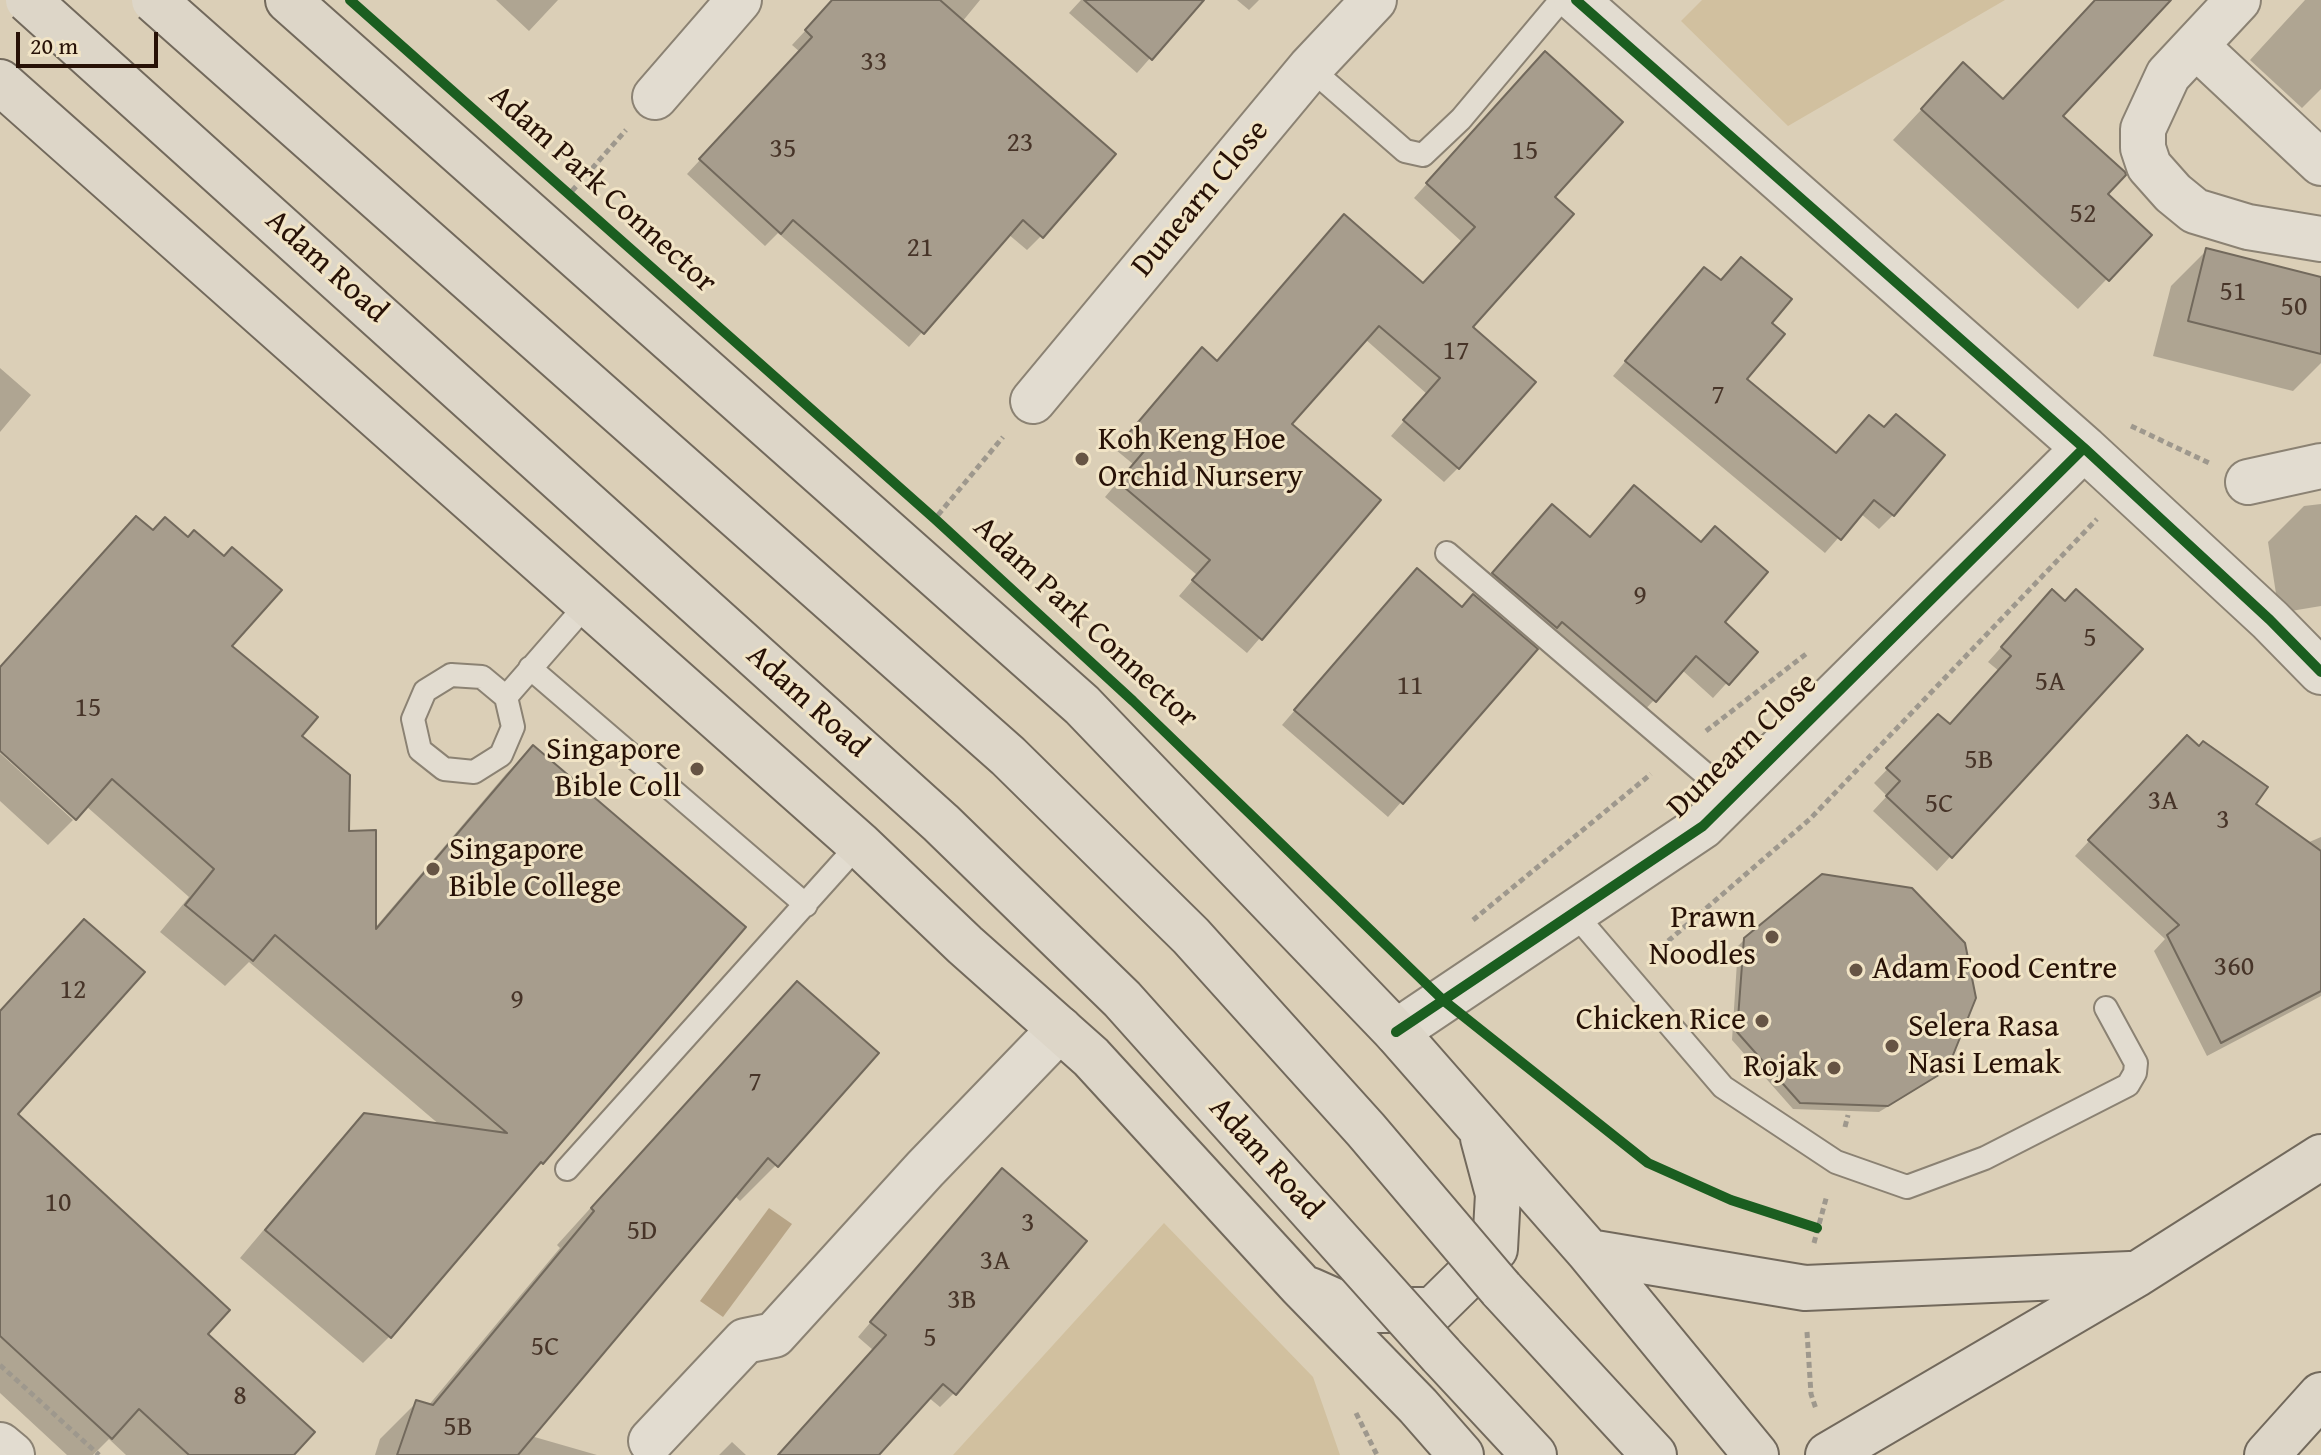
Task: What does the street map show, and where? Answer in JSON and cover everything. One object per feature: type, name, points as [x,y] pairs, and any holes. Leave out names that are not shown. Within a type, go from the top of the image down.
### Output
[{"type":"highway","name":"Adam Road","points":[[28,0],[952,834],[1122,999],[1534,1455]]},
{"type":"highway","points":[[154,0],[1008,756],[1191,936],[1366,1130],[1501,1289],[1654,1455]]},
{"type":"highway","points":[[288,0],[1082,705],[1396,1032],[1589,1252],[1756,1455]]},
{"type":"highway","points":[[0,82],[859,844],[965,945],[1047,1040],[1091,1057],[1461,1455]]},
{"type":"highway","points":[[1301,1286],[1355,1310],[1433,1310],[1495,1249],[1498,1194],[1480,1128]]},
{"type":"highway","points":[[1829,1454],[2137,1274],[2321,1157]]},
{"type":"highway","points":[[1589,1252],[1805,1288],[2137,1274]]},
{"type":"highway","points":[[2267,1455],[2321,1395]]},
{"type":"highway","points":[[1418,1406],[1430,1455]]},
{"type":"street","points":[[655,97],[739,0]]},
{"type":"street","name":"Dunearn Close","points":[[1033,401],[1310,68],[1374,0]]},
{"type":"street","points":[[1576,0],[2084,448],[2270,620],[2321,672]]},
{"type":"street","points":[[2238,0],[2168,75],[2143,129],[2143,148],[2149,166],[2173,193],[2195,211],[2248,227],[2321,239]]},
{"type":"street","points":[[2196,46],[2321,163]]},
{"type":"street","name":"Dunearn Close","points":[[1396,1032],[1703,826],[2084,448]]},
{"type":"street","points":[[2248,482],[2321,466]]},
{"type":"street","points":[[651,1441],[745,1341],[774,1335],[1047,1040]]},
{"type":"street","points":[[0,1445],[12,1455]]},
{"type":"lane","points":[[1310,68],[1405,151],[1423,155],[1461,119],[1561,0]]},
{"type":"lane","points":[[1447,553],[1732,797]]},
{"type":"lane","points":[[506,697],[588,603]]},
{"type":"lane","points":[[530,668],[806,905]]},
{"type":"lane","points":[[451,675],[482,677],[506,697],[513,727],[501,755],[488,764],[474,772],[444,769],[420,750],[413,719],[425,691],[451,675]]},
{"type":"lane","points":[[567,1169],[859,844]]},
{"type":"lane","points":[[1574,913],[1723,1087],[1836,1162],[1907,1187],[1985,1158],[2128,1085],[2135,1073],[2136,1063],[2106,1008]]},
{"type":"path","points":[[568,195],[655,97]]},
{"type":"path","points":[[935,519],[1033,401]]},
{"type":"path","points":[[2135,426],[2248,482]]},
{"type":"path","points":[[1628,976],[1810,819],[2127,488]]},
{"type":"path","points":[[1472,921],[1679,752],[1811,650]]},
{"type":"path","points":[[1803,1224],[1817,1228],[1805,1288],[1811,1394],[1829,1454]]},
{"type":"path","points":[[0,1365],[99,1455]]},
{"type":"shaded area","points":[[1702,0],[2005,0],[1788,126],[1681,21]]},
{"type":"shaded area","points":[[769,1208],[792,1224],[723,1317],[700,1301]]},
{"type":"shaded area","points":[[1164,1223],[1313,1377],[1340,1455],[953,1455]]},
{"type":"building","points":[[832,0],[940,0],[1116,154],[1043,238],[1023,220],[924,334],[793,220],[781,234],[699,159],[812,37],[805,30]]},
{"type":"building","points":[[1084,0],[1204,0],[1152,60]]},
{"type":"building","points":[[2095,0],[2171,0],[2063,116],[2125,172],[2126,175],[2108,194],[2152,235],[2109,281],[1921,109],[1963,62],[2003,99]]},
{"type":"building","points":[[1545,51],[1623,122],[1555,197],[1574,214],[1473,327],[1536,382],[1459,469],[1403,420],[1440,378],[1379,326],[1292,424],[1381,500],[1262,640],[1192,580],[1210,560],[1118,482],[1146,449],[1128,434],[1202,347],[1217,361],[1344,214],[1423,283],[1475,227],[1426,183]]},
{"type":"building","points":[[2206,248],[2321,277],[2321,354],[2188,321]]},
{"type":"building","points":[[1741,257],[1792,299],[1772,323],[1785,334],[1747,379],[1836,453],[1869,415],[1884,427],[1896,414],[1945,455],[1894,516],[1874,500],[1841,540],[1625,361],[1704,267],[1721,280]]},
{"type":"building","points":[[1634,485],[1701,542],[1715,526],[1768,572],[1725,622],[1758,652],[1729,685],[1696,656],[1656,702],[1562,622],[1557,628],[1492,573],[1552,504],[1590,537]]},
{"type":"building","points":[[136,516],[153,530],[165,517],[188,537],[194,530],[224,556],[232,547],[282,590],[232,646],[318,717],[302,736],[350,775],[349,831],[376,830],[376,929],[533,745],[746,927],[391,1338],[265,1230],[364,1113],[507,1133],[275,935],[253,961],[185,905],[214,869],[112,779],[76,820],[0,751],[0,667]]},
{"type":"building","points":[[1417,568],[1462,607],[1473,594],[1538,649],[1403,804],[1294,710]]},
{"type":"building","points":[[2052,589],[2065,601],[2076,589],[2143,649],[1952,858],[1886,796],[1900,781],[1886,768],[1938,714],[1950,724],[2011,656],[2001,647]]},
{"type":"building","points":[[2187,735],[2199,746],[2203,741],[2268,787],[2256,804],[2321,851],[2321,991],[2221,1043],[2167,935],[2179,925],[2088,840]]},
{"type":"building","name":"Adam Food Centre","points":[[1822,874],[1912,888],[1965,943],[1976,998],[1947,1070],[1888,1106],[1800,1103],[1737,1032],[1744,938]]},
{"type":"building","points":[[84,919],[145,972],[18,1114],[230,1310],[208,1334],[315,1432],[294,1455],[189,1455],[139,1409],[112,1439],[0,1336],[0,1011]]},
{"type":"building","points":[[797,981],[879,1053],[778,1167],[768,1158],[518,1455],[397,1455],[416,1400],[433,1405],[594,1211],[591,1208]]},
{"type":"building","points":[[1002,1168],[1087,1241],[956,1395],[943,1384],[879,1455],[778,1455],[886,1335],[870,1322]]},
{"type":"cycle path","name":"Adam Park Connector","points":[[350,0],[935,519],[1133,701],[1443,1000],[1648,1163],[1731,1200],[1817,1228]]},
{"type":"cycle path","points":[[1576,0],[2084,448],[2270,620],[2321,672]]},
{"type":"cycle path","points":[[1396,1032],[1703,826],[2084,448]]},
{"type":"place","name":"Koh Keng Hoe Orchid Nursery","points":[[1082,459]]},
{"type":"place","name":"Singapore Bible Coll","points":[[697,769]]},
{"type":"place","name":"Singapore Bible College","points":[[433,869]]},
{"type":"place","name":"Prawn Noodles","points":[[1772,937]]},
{"type":"place","name":"Adam Food Centre","points":[[1856,970]]},
{"type":"place","name":"Chicken Rice","points":[[1762,1021]]},
{"type":"place","name":"Selera Rasa Nasi Lemak","points":[[1892,1046]]},
{"type":"place","name":"Rojak","points":[[1834,1068]]}]
